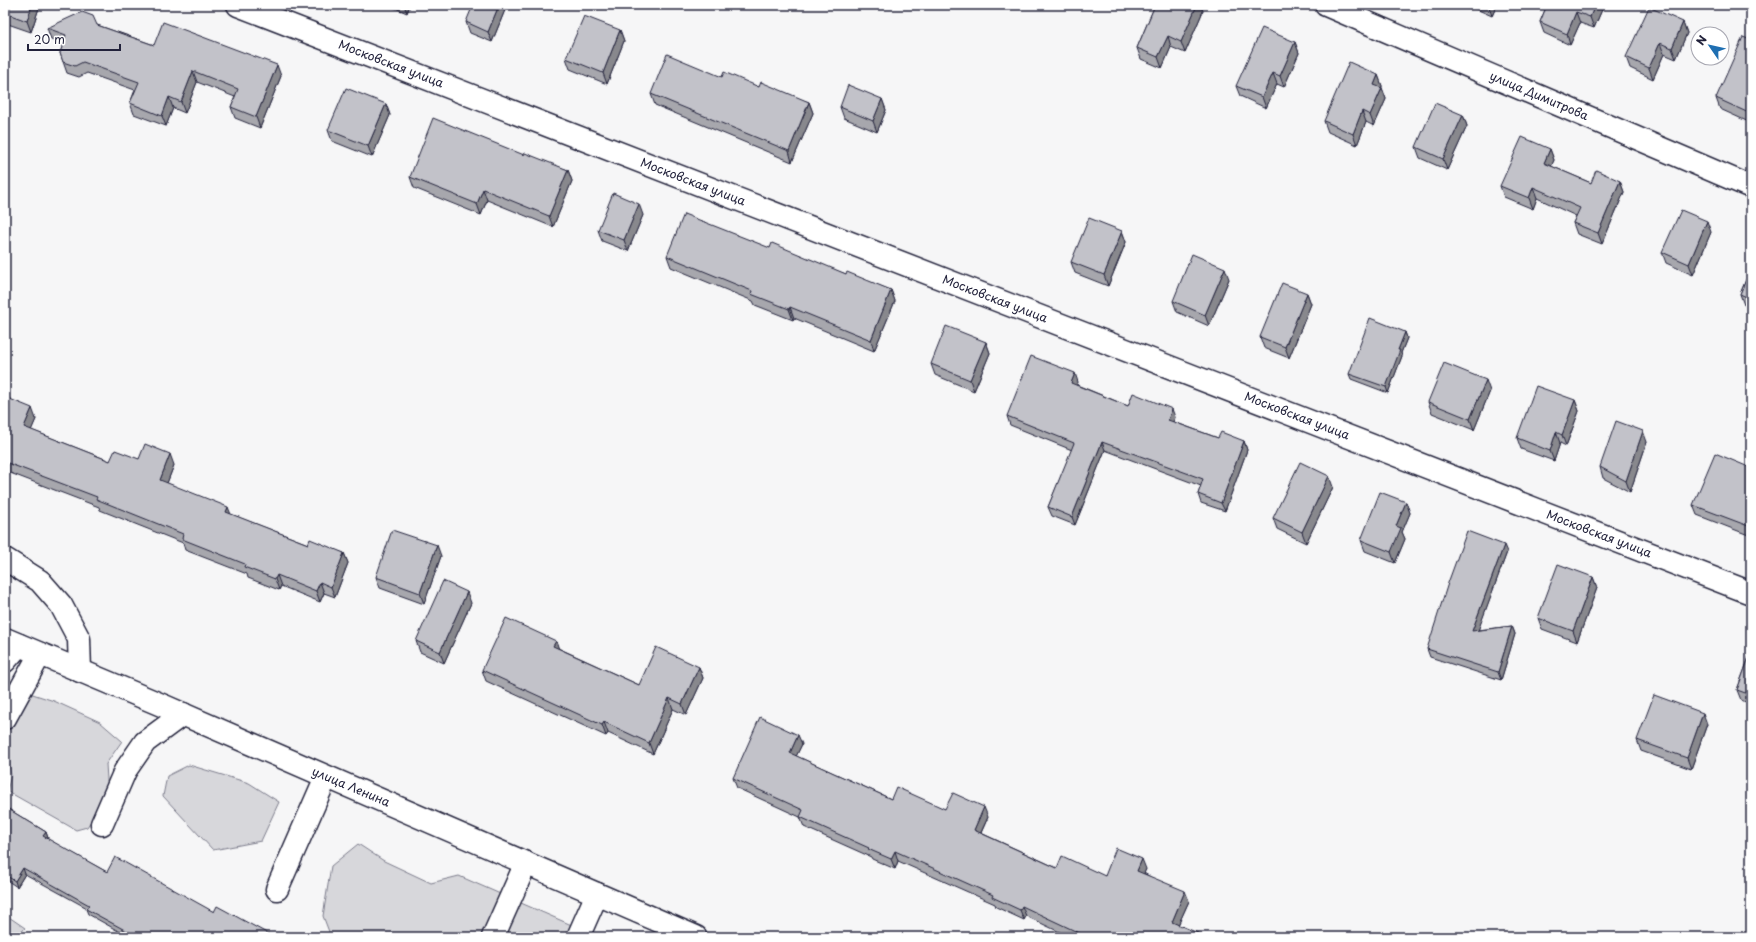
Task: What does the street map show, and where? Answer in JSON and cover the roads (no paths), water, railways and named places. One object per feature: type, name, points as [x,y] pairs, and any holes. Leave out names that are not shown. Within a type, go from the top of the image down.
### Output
[{"type":"street","name":"Московская улица","points":[[238,5],[1751,593]]},
{"type":"street","name":"улица Димитрова","points":[[1326,5],[1751,187]]},
{"type":"street","points":[[5,559],[40,581],[61,604],[79,639],[80,671]]},
{"type":"street","name":"улица Ленина","points":[[10,648],[40,654],[183,714],[696,937]]},
{"type":"street","points":[[5,718],[40,654]]},
{"type":"street","points":[[102,824],[124,771],[145,742],[183,714]]},
{"type":"street","points":[[277,889],[326,777]]},
{"type":"street","points":[[493,937],[526,863]]},
{"type":"street","points":[[578,937],[597,894]]}]
